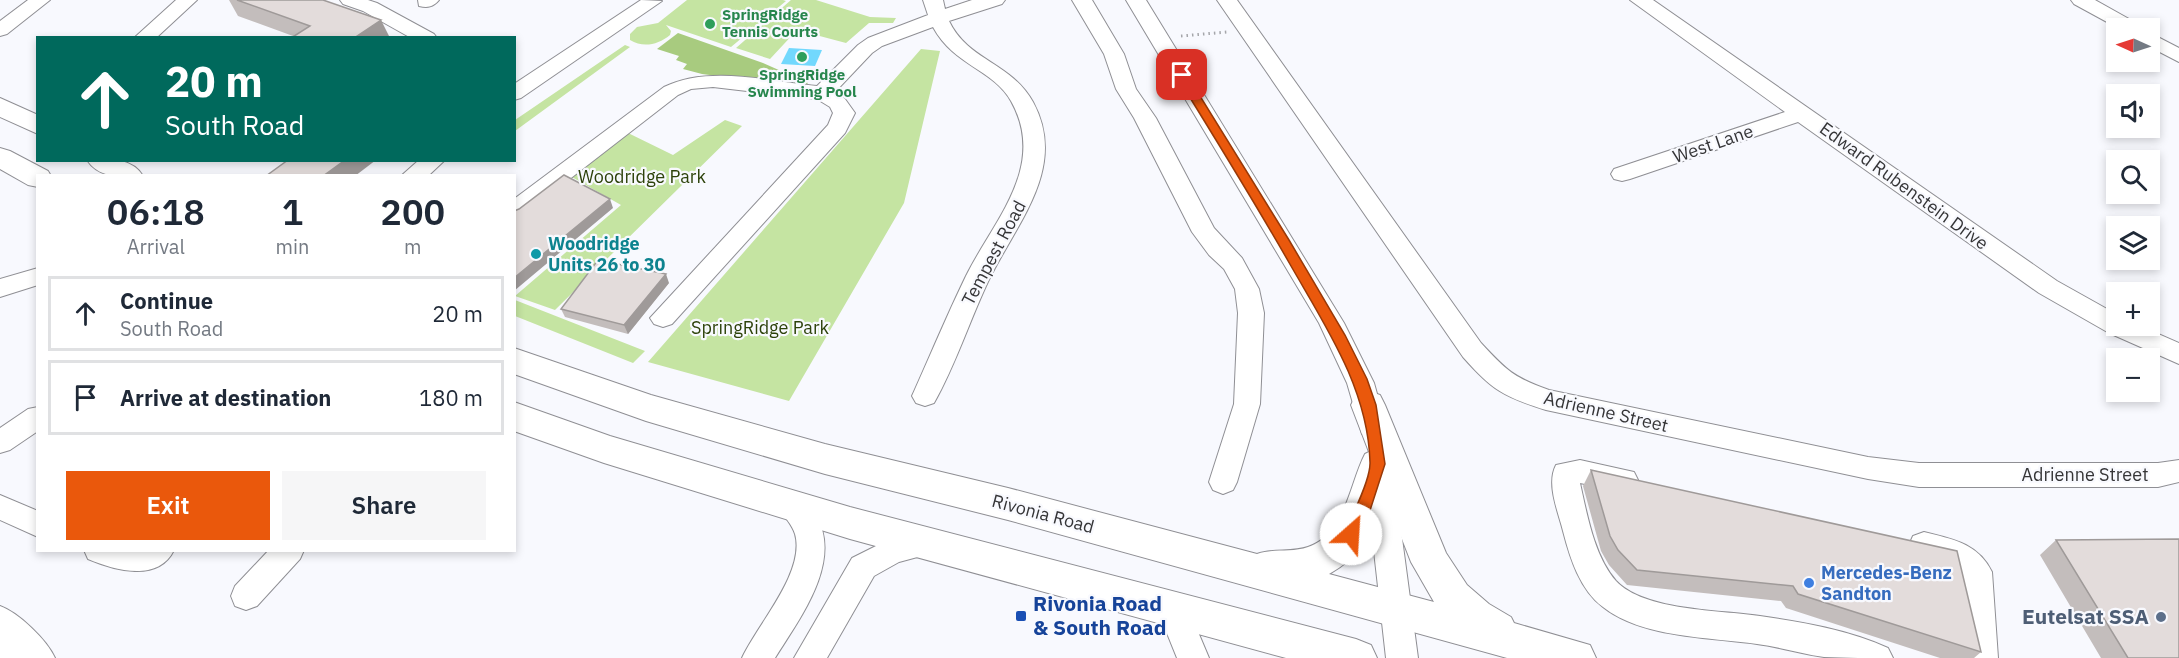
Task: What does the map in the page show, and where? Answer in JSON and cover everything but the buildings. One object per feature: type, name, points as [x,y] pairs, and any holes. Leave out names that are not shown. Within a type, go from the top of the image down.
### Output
[{"type":"main road","points":[[0,106],[36,125]]},
{"type":"main road","points":[[0,158],[36,177]]},
{"type":"main road","points":[[104,162],[126,174]]},
{"type":"main road","name":"Rivonia Road","points":[[516,362],[645,407],[825,459],[1008,504],[1575,658]]},
{"type":"main road","points":[[1368,405],[1430,562],[1453,597],[1475,617],[1521,644]]},
{"type":"main road","points":[[516,417],[604,449],[793,506],[1335,655]]},
{"type":"main road","points":[[1232,565],[1302,567],[1331,554],[1344,544],[1358,524],[1378,464]]},
{"type":"street","points":[[0,30],[39,0]]},
{"type":"street","points":[[146,36],[187,0]]},
{"type":"street","points":[[350,0],[423,36]]},
{"type":"street","points":[[516,93],[652,0],[666,0]]},
{"type":"street","points":[[822,93],[875,42],[935,10],[995,0]]},
{"type":"street","points":[[1082,0],[1114,54],[1129,94],[1145,118],[1204,231],[1217,249],[1233,264],[1247,289],[1251,313],[1247,404],[1223,482]]},
{"type":"street","points":[[1136,0],[1260,202],[1338,335],[1360,379],[1368,405],[1378,464],[1394,610],[1402,658]]},
{"type":"street","name":"Adrienne Street","points":[[1227,0],[1472,350],[1496,377],[1512,387],[1546,400],[1895,473],[2013,476],[2158,475],[2179,471]]},
{"type":"street","name":"Edward Rubenstein Drive","points":[[1640,0],[2048,287],[2118,326],[2179,354]]},
{"type":"street","points":[[2081,0],[2113,18]]},
{"type":"street","name":"Tempest Road","points":[[925,396],[987,257],[1012,221],[1025,193],[1032,165],[1034,141],[1031,123],[1012,85],[963,54],[951,41],[935,10]]},
{"type":"street","points":[[2160,45],[2179,56]]},
{"type":"street","points":[[516,209],[671,91],[687,82],[712,81],[822,93],[842,108],[844,113],[837,128],[663,318]]},
{"type":"street","name":"West Lane","points":[[1623,174],[1803,113]]},
{"type":"street","points":[[415,174],[431,162]]},
{"type":"street","points":[[0,288],[36,277]]},
{"type":"street","points":[[0,442],[36,418]]},
{"type":"street","points":[[1654,487],[1586,472],[1566,473],[1566,484],[1590,567],[1606,591],[1628,607],[1646,615],[1762,630],[1862,651],[1877,658]]},
{"type":"street","points":[[758,658],[806,572],[812,551],[811,537],[805,523],[793,506]]},
{"type":"street","points":[[0,507],[36,524]]},
{"type":"street","points":[[1893,538],[1959,554],[1977,572],[1982,658]]},
{"type":"street","points":[[810,658],[863,567],[875,558],[893,550],[925,543]]},
{"type":"street","points":[[104,552],[124,560],[146,557],[155,552]]},
{"type":"street","points":[[246,596],[287,552]]},
{"type":"street","points":[[1174,611],[1193,658]]},
{"type":"street","points":[[0,620],[22,653]]},
{"type":"path","points":[[1159,38],[1248,30]]},
{"type":"green space","name":"SpringRidge Tennis Courts","points":[[687,0],[786,1],[731,47],[666,25],[671,31],[670,35],[661,41],[645,45],[630,40],[630,34],[637,27],[658,23]]},
{"type":"green space","points":[[791,0],[816,0],[870,17],[896,18],[893,23],[869,23],[846,43],[797,30],[770,59],[736,48]]},
{"type":"green space","points":[[678,33],[763,63],[808,83],[804,87],[702,74],[683,69],[687,64],[676,60],[679,56],[657,49]]},
{"type":"green space","points":[[625,45],[630,47],[516,130],[516,119]]},
{"type":"green space","name":"SpringRidge Park","points":[[921,49],[940,51],[904,203],[789,401],[648,362]]},
{"type":"green space","name":"Woodridge Park","points":[[725,120],[742,126],[555,310],[516,296],[621,205],[570,176],[626,132],[673,155]]},
{"type":"green space","points":[[516,301],[645,351],[633,363],[516,316]]},
{"type":"water","name":"SpringRidge Swimming Pool","points":[[789,48],[822,50],[815,66],[781,64]]},
{"type":"place","name":"SpringRidge Tennis Courts","points":[[710,24]]},
{"type":"place","name":"SpringRidge Swimming Pool","points":[[802,57]]},
{"type":"place","name":"Woodridge Units 26 to 30","points":[[536,254]]},
{"type":"place","name":"Mercedes-Benz Sandton","points":[[1809,583]]},
{"type":"place","name":"Rivonia Road & South Road","points":[[1021,616]]},
{"type":"place","name":"Eutelsat SSA","points":[[2161,617]]},
{"type":"route","points":[[1182,75],[1283,240],[1338,335],[1360,379],[1368,405],[1378,464],[1358,524],[1351,534]]}]
